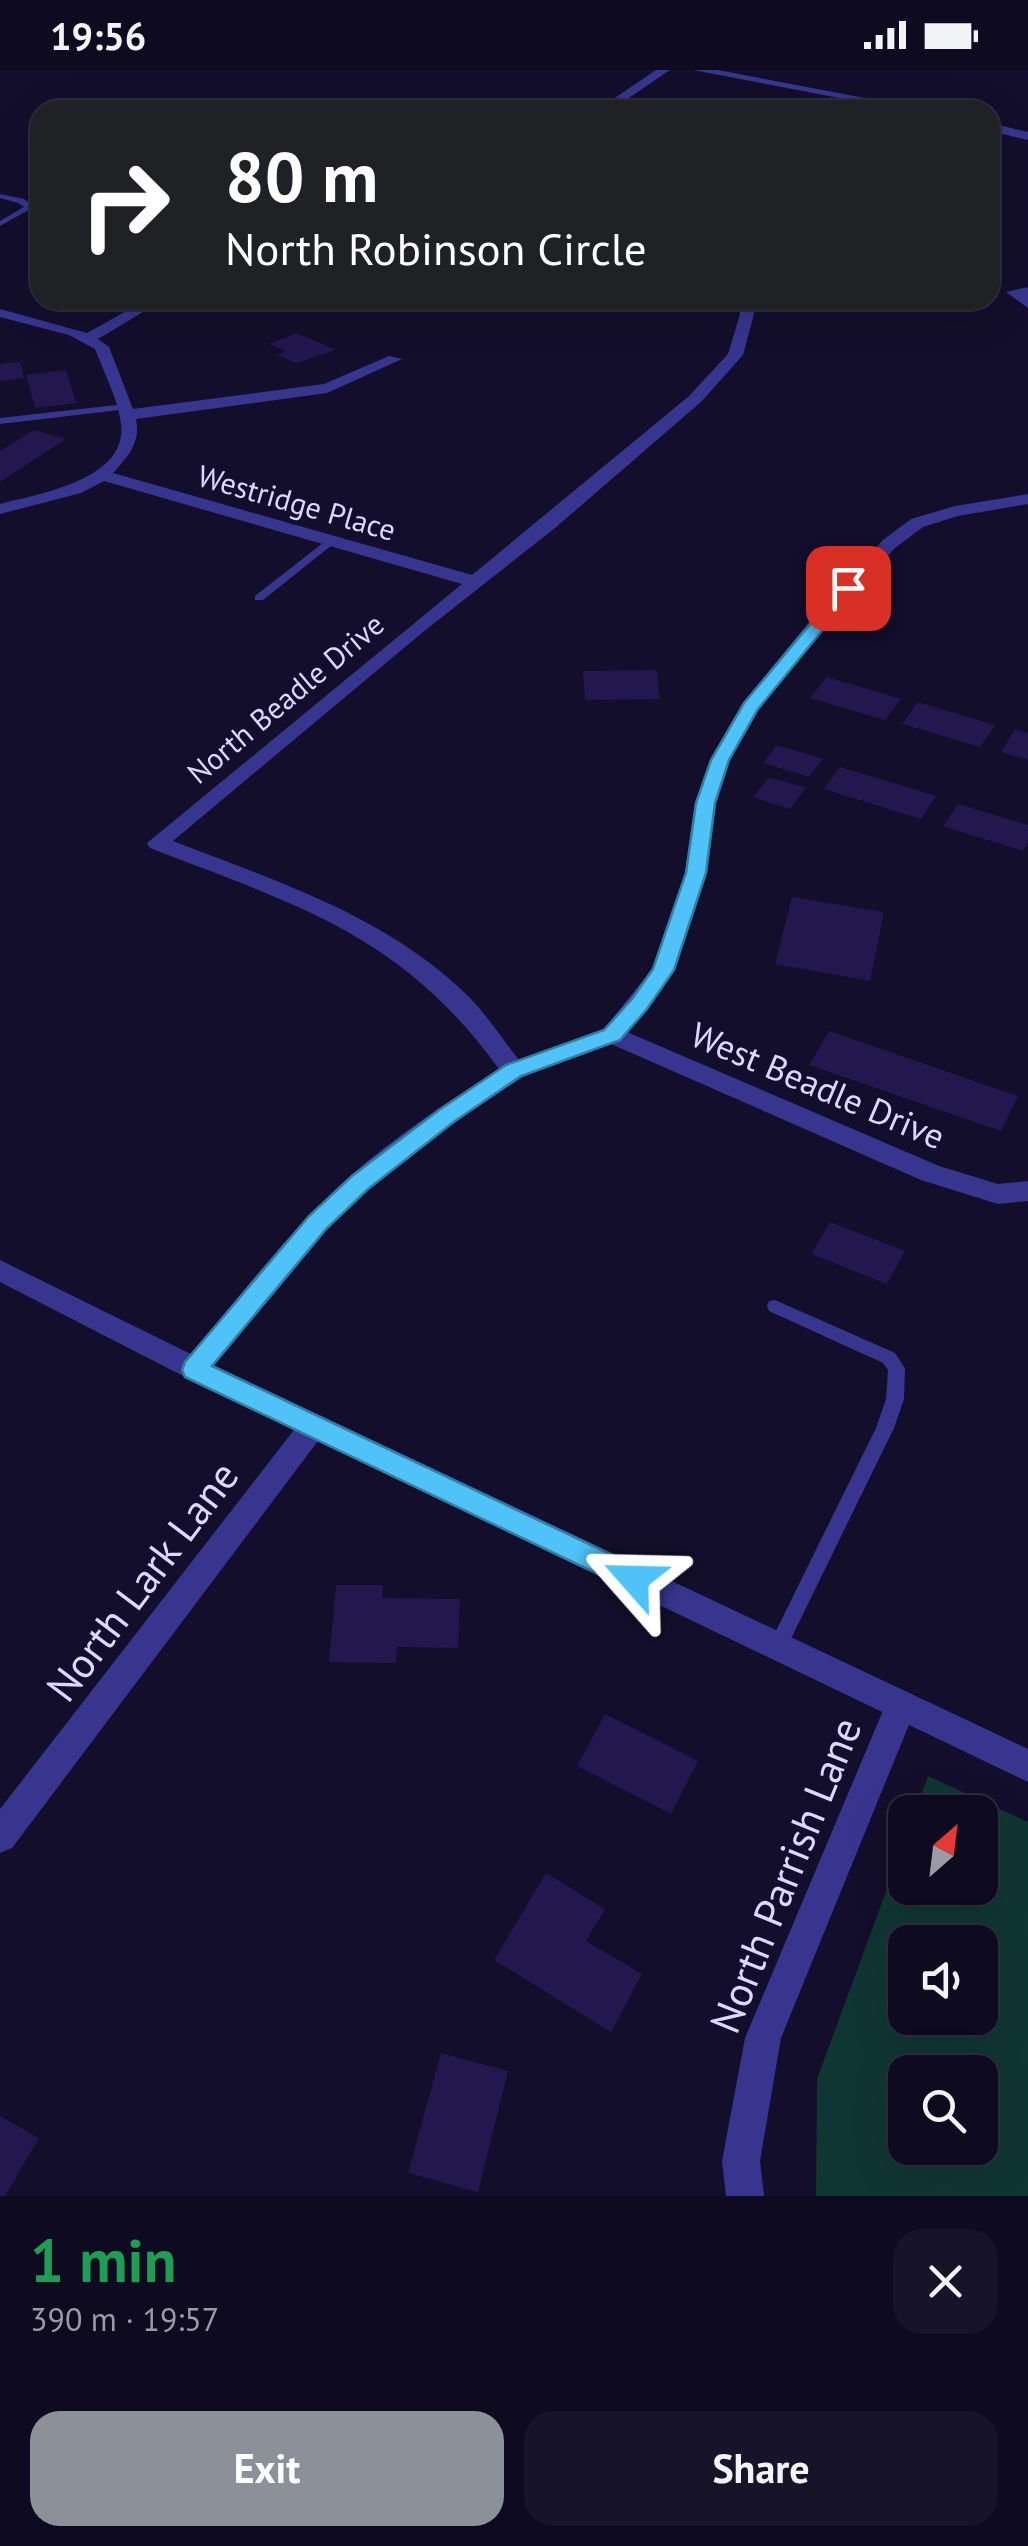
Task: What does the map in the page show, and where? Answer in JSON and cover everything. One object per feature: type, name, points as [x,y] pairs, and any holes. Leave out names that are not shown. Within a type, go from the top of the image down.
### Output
[{"type":"street","points":[[618,100],[664,70]]},
{"type":"street","points":[[699,70],[866,100]]},
{"type":"street","points":[[1000,129],[1028,136]]},
{"type":"street","points":[[1028,291],[1013,292],[1028,304]]},
{"type":"street","points":[[89,338],[138,310]]},
{"type":"street","name":"North Beadle Drive","points":[[514,1070],[461,1003],[392,947],[311,900],[158,843],[695,398],[735,355],[746,310]]},
{"type":"street","points":[[0,313],[89,338],[109,358],[130,429],[124,452],[102,475],[75,490],[0,509]]},
{"type":"street","points":[[126,411],[326,388],[394,359]]},
{"type":"street","name":"Westridge Place","points":[[102,475],[476,582]]},
{"type":"street","points":[[194,1370],[318,1222],[447,1115],[514,1070],[612,1035],[663,970],[696,873],[705,803],[720,760],[750,707],[828,610],[889,544],[918,523],[956,511],[1028,499]]},
{"type":"street","name":"West Beadle Drive","points":[[612,1035],[930,1173],[998,1194],[1028,1191]]},
{"type":"street","points":[[0,1270],[194,1370],[1028,1766]]},
{"type":"street","name":"North Lark Lane","points":[[0,1836],[314,1426]]},
{"type":"street","name":"North Parrish Lane","points":[[745,2196],[741,2162],[763,2038],[901,1705]]},
{"type":"lane","points":[[0,196],[21,200],[30,207],[0,224]]},
{"type":"lane","points":[[0,421],[126,411]]},
{"type":"lane","points":[[259,598],[332,541]]},
{"type":"lane","points":[[775,1306],[889,1358],[897,1368],[898,1383],[885,1428],[777,1647]]},
{"type":"green space","points":[[928,1776],[969,1795],[921,1795]]},
{"type":"green space","points":[[998,1808],[1028,1822],[1028,2196],[816,2196],[817,2079],[888,1886],[888,1905],[998,1905]]},
{"type":"building","points":[[297,333],[336,350],[296,363],[277,355],[286,351],[269,344]]},
{"type":"building","points":[[20,362],[24,378],[0,381],[0,364]]},
{"type":"building","points":[[66,370],[76,403],[35,408],[26,375]]},
{"type":"building","points":[[34,430],[66,439],[0,482],[0,451]]},
{"type":"building","points":[[657,670],[660,699],[585,700],[583,671]]},
{"type":"building","points":[[827,677],[901,699],[885,720],[810,698]]},
{"type":"building","points":[[918,702],[995,725],[980,747],[902,724]]},
{"type":"building","points":[[1015,729],[1028,733],[1028,760],[1001,752]]},
{"type":"building","points":[[777,745],[823,759],[809,777],[763,763]]},
{"type":"building","points":[[840,767],[936,796],[921,819],[824,789]]},
{"type":"building","points":[[769,777],[806,788],[790,809],[753,797]]},
{"type":"building","points":[[958,804],[1028,825],[1028,842],[1023,851],[943,826]]},
{"type":"building","points":[[792,897],[884,912],[870,981],[775,964]]},
{"type":"building","points":[[829,1031],[1018,1096],[1001,1131],[809,1065]]},
{"type":"building","points":[[830,1222],[905,1251],[887,1284],[811,1254]]},
{"type":"building","points":[[336,1585],[383,1585],[382,1598],[460,1599],[458,1648],[397,1647],[396,1663],[329,1662]]},
{"type":"building","points":[[605,1714],[698,1761],[671,1814],[577,1766]]},
{"type":"building","points":[[546,1873],[605,1909],[586,1941],[642,1974],[611,2032],[494,1960]]},
{"type":"building","points":[[441,2053],[508,2071],[478,2192],[408,2173]]},
{"type":"building","points":[[0,2116],[39,2138],[5,2196],[0,2196]]},
{"type":"route","points":[[634,1579],[194,1370],[318,1222],[360,1182],[447,1115],[514,1070],[612,1035],[640,1004],[663,970],[696,873],[705,803],[720,760],[750,707],[848,588]]}]
